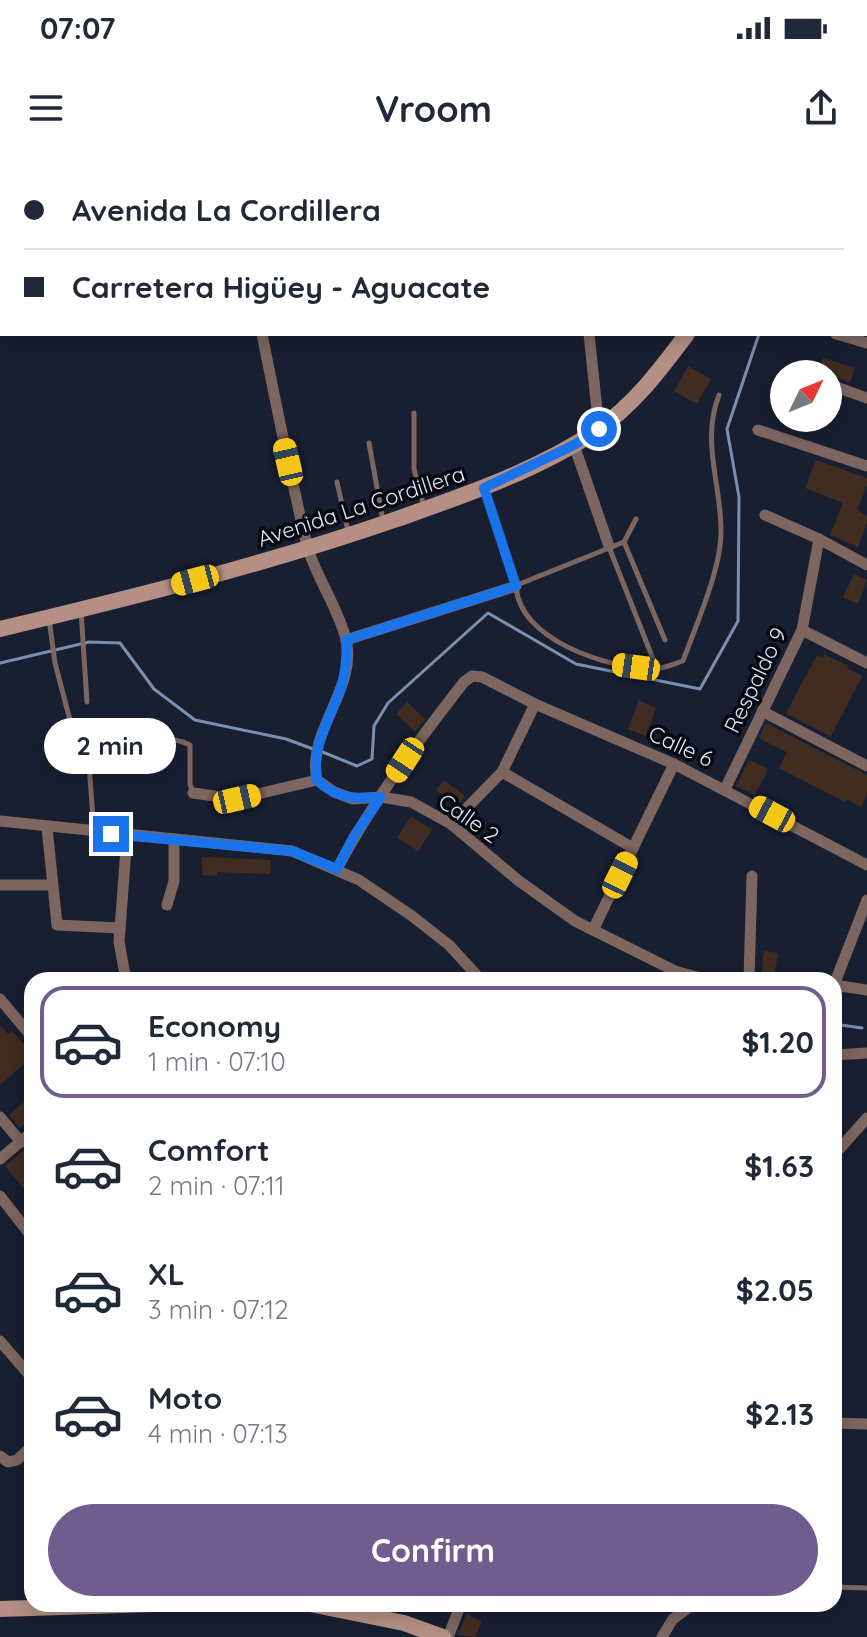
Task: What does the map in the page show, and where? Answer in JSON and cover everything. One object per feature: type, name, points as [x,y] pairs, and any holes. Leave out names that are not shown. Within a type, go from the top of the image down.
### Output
[{"type":"main road","name":"Avenida La Cordillera","points":[[0,629],[308,550],[484,488],[574,445],[599,429],[645,390],[686,336]]},
{"type":"main road","points":[[0,1609],[24,1608]]},
{"type":"main road","points":[[358,1612],[402,1630],[446,1637]]},
{"type":"street","points":[[193,793],[237,799],[317,780],[315,760],[318,744],[343,682],[347,662],[346,640],[308,550],[262,336]]},
{"type":"street","points":[[589,336],[599,429]]},
{"type":"street","points":[[843,336],[867,343]]},
{"type":"street","points":[[842,389],[867,398]]},
{"type":"street","points":[[758,430],[867,466]]},
{"type":"street","points":[[574,445],[609,546]]},
{"type":"street","points":[[765,515],[867,565]]},
{"type":"street","name":"Respaldo 9","points":[[725,789],[802,630],[819,539]]},
{"type":"street","points":[[346,640],[516,586]]},
{"type":"street","points":[[802,630],[867,663]]},
{"type":"street","name":"Calle 6","points":[[381,797],[418,741],[464,682],[472,676],[482,677],[535,704],[674,764],[867,865]]},
{"type":"street","points":[[451,824],[502,772],[535,704]]},
{"type":"street","points":[[762,711],[867,766]]},
{"type":"street","points":[[593,930],[674,764]]},
{"type":"street","points":[[502,772],[633,848]]},
{"type":"street","name":"Calle 2","points":[[317,780],[343,797],[381,797],[411,802],[451,824],[530,889],[575,921],[679,972]]},
{"type":"street","points":[[337,869],[354,836],[381,797]]},
{"type":"street","points":[[0,821],[292,851],[359,880],[449,945],[471,972]]},
{"type":"street","points":[[47,827],[56,923],[60,927],[120,928]]},
{"type":"street","points":[[125,972],[119,942],[127,836]]},
{"type":"street","points":[[167,905],[174,881],[174,839]]},
{"type":"street","points":[[749,972],[752,876]]},
{"type":"street","points":[[0,885],[51,885]]},
{"type":"street","points":[[839,972],[867,900]]},
{"type":"street","points":[[842,986],[867,990]]},
{"type":"street","points":[[0,999],[24,1028]]},
{"type":"street","points":[[842,1055],[867,1053]]},
{"type":"street","points":[[0,1117],[21,1142]]},
{"type":"street","points":[[842,1146],[867,1118]]},
{"type":"street","points":[[0,1159],[24,1139]]},
{"type":"street","points":[[0,1196],[24,1227]]},
{"type":"street","points":[[0,1341],[24,1369]]},
{"type":"street","points":[[842,1423],[867,1424]]},
{"type":"street","points":[[4,1459],[17,1460],[24,1453]]},
{"type":"street","points":[[446,1637],[457,1612]]},
{"type":"street","points":[[662,1637],[673,1619],[682,1612]]},
{"type":"lane","points":[[484,488],[516,586],[517,601],[525,614],[578,654],[612,664],[657,669],[683,661],[710,588],[721,532],[711,434],[719,395]]},
{"type":"lane","points":[[414,413],[414,469],[424,509]]},
{"type":"lane","points":[[369,443],[384,523]]},
{"type":"lane","points":[[337,482],[349,535]]},
{"type":"lane","points":[[516,586],[624,542],[636,519]]},
{"type":"lane","points":[[624,542],[665,640]]},
{"type":"lane","points":[[609,546],[657,669]]},
{"type":"lane","points":[[81,610],[87,702]]},
{"type":"lane","points":[[49,618],[55,663],[80,750],[88,752],[143,739],[181,741],[190,745],[190,784],[193,793]]},
{"type":"lane","points":[[88,752],[95,832]]},
{"type":"lane","points":[[842,1587],[867,1588]]},
{"type":"building","points":[[842,364],[855,368],[850,383],[842,380]]},
{"type":"building","points":[[688,366],[711,379],[697,404],[674,391]]},
{"type":"building","points":[[816,460],[867,478],[857,510],[867,516],[867,523],[858,547],[830,535],[843,503],[805,488]]},
{"type":"building","points":[[854,574],[867,580],[858,604],[843,597]]},
{"type":"building","points":[[824,654],[862,676],[831,737],[786,713],[817,655],[823,658]]},
{"type":"building","points":[[639,700],[656,708],[646,736],[628,729]]},
{"type":"building","points":[[407,702],[425,719],[415,732],[396,714]]},
{"type":"building","points":[[766,723],[867,775],[867,794],[861,807],[779,768],[787,752],[759,738]]},
{"type":"building","points":[[749,760],[768,769],[755,795],[736,786]]},
{"type":"building","points":[[444,780],[465,796],[456,807],[436,790]]},
{"type":"building","points":[[411,816],[432,830],[418,851],[397,838]]},
{"type":"building","points":[[202,857],[271,860],[270,874],[217,872],[217,876],[202,875]]},
{"type":"building","points":[[764,951],[778,953],[775,972],[761,972]]},
{"type":"building","points":[[0,1025],[8,1034],[12,1031],[24,1044],[24,1064],[0,1085]]},
{"type":"building","points":[[24,1102],[24,1125],[20,1128],[9,1115]]},
{"type":"building","points":[[24,1150],[24,1189],[5,1166]]},
{"type":"building","points":[[466,1614],[482,1621],[475,1637],[458,1635]]},
{"type":"waterway","points":[[320,751],[357,766],[372,759],[374,726],[388,703],[488,613],[576,664],[700,689],[738,621],[739,497],[727,429],[758,336]]},
{"type":"waterway","points":[[0,663],[89,642],[120,643],[154,689],[195,720],[286,739],[313,749]]},
{"type":"waterway","points":[[842,1025],[862,1028]]},
{"type":"route","points":[[111,834],[292,851],[337,869],[354,836],[381,797],[343,797],[317,780],[315,760],[318,744],[343,682],[347,662],[346,640],[516,586],[484,488],[574,445],[599,429]]}]
